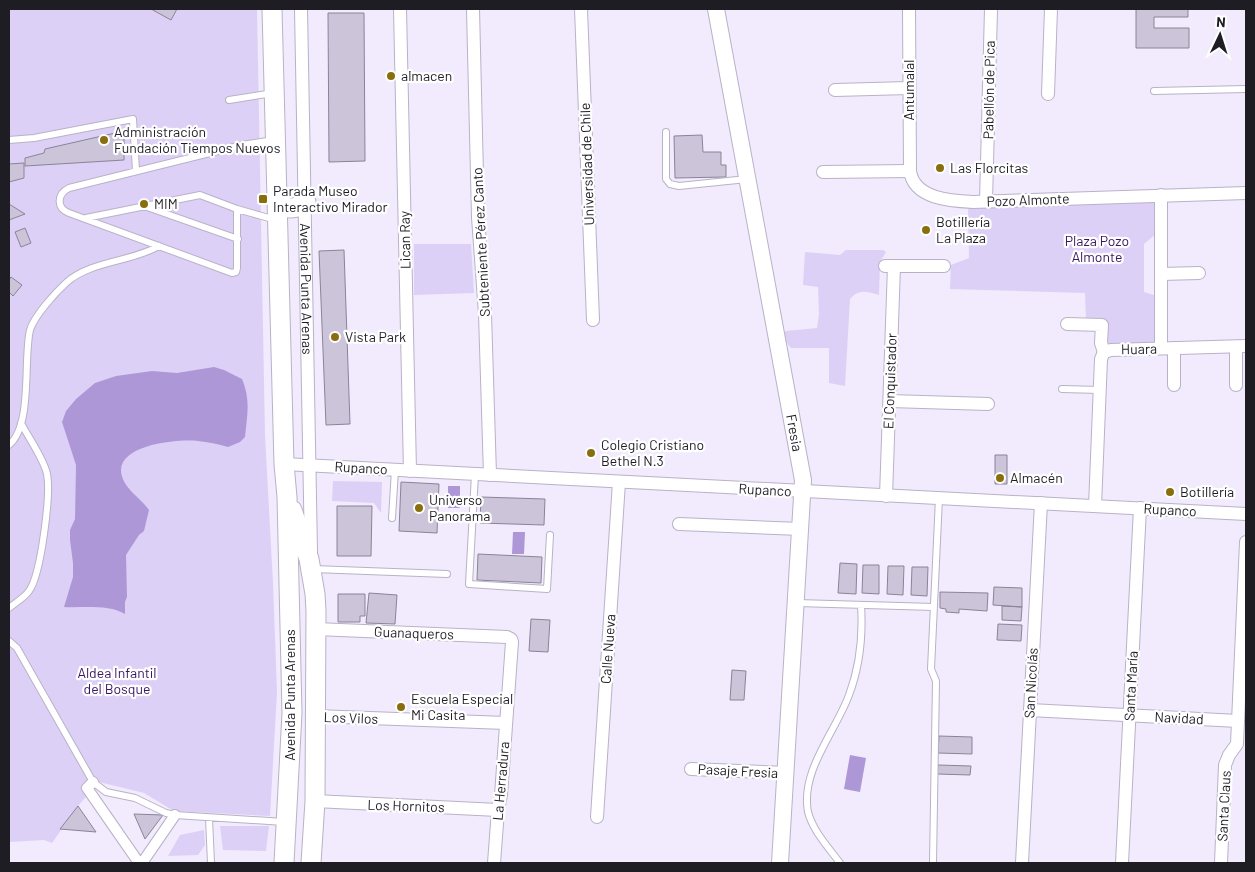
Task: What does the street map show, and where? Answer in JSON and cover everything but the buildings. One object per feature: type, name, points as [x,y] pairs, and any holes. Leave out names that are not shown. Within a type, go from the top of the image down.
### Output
[{"type":"main road","name":"Avenida Punta Arenas","points":[[272,9],[292,713],[284,863]]},
{"type":"main road","points":[[276,199],[283,206],[292,208],[299,207],[306,202]]},
{"type":"main road","name":"Avenida Punta Arenas","points":[[287,497],[304,542],[315,594],[315,802],[311,863]]},
{"type":"street","name":"Avenida Punta Arenas","points":[[301,9],[306,202],[311,569]]},
{"type":"street","name":"Lican Ray","points":[[400,9],[410,471]]},
{"type":"street","name":"Subteniente Pérez Canto","points":[[473,9],[478,217],[485,304],[490,475]]},
{"type":"street","name":"Universidad de Chile","points":[[581,9],[593,320]]},
{"type":"street","name":"Fresia","points":[[716,9],[802,470],[801,529],[780,863]]},
{"type":"street","name":"Antumalal","points":[[909,9],[910,171]]},
{"type":"street","name":"Pabellón de Pica","points":[[986,201],[991,9]]},
{"type":"street","points":[[1048,94],[1051,9]]},
{"type":"street","points":[[835,90],[909,88]]},
{"type":"street","points":[[823,172],[910,171]]},
{"type":"street","name":"Pozo Almonte","points":[[910,171],[913,183],[937,198],[952,201],[1246,193]]},
{"type":"street","points":[[1161,196],[1161,274],[1168,348]]},
{"type":"street","name":"El Conquistador","points":[[886,496],[890,401],[890,266],[944,266]]},
{"type":"street","points":[[1161,274],[1199,273]]},
{"type":"street","points":[[1067,324],[1102,325],[1101,342],[1104,352],[1101,359],[1095,506]]},
{"type":"street","name":"Huara","points":[[1104,352],[1111,350],[1241,347],[1236,385]]},
{"type":"street","name":"Huara","points":[[1168,348],[1174,385]]},
{"type":"street","points":[[890,401],[988,404]]},
{"type":"street","name":"Rupanco","points":[[284,464],[1246,514]]},
{"type":"street","name":"Calle Nueva","points":[[597,816],[619,482]]},
{"type":"street","name":"San Nicolás","points":[[1022,863],[1040,503]]},
{"type":"street","name":"Santa María","points":[[1122,863],[1140,508]]},
{"type":"street","points":[[679,524],[801,529]]},
{"type":"street","name":"Santa Claus","points":[[1221,863],[1225,765],[1237,744],[1246,542]]},
{"type":"street","name":"Guanaqueros","points":[[316,629],[497,636],[511,639]]},
{"type":"street","name":"La Herradura","points":[[494,863],[501,795],[511,639]]},
{"type":"street","name":"Navidad","points":[[1030,710],[1238,721]]},
{"type":"street","name":"Los Vilos","points":[[315,716],[506,724]]},
{"type":"street","name":"Pasaje Fresia","points":[[691,769],[786,773]]},
{"type":"street","points":[[93,782],[87,788],[141,863],[175,815]]},
{"type":"street","name":"Los Hornitos","points":[[315,802],[498,810]]},
{"type":"lane","points":[[1154,91],[1246,89]]},
{"type":"lane","points":[[230,100],[274,93]]},
{"type":"lane","points":[[9,140],[34,138],[133,119],[136,171]]},
{"type":"lane","points":[[666,132],[666,179],[670,184],[679,186],[748,179]]},
{"type":"lane","points":[[237,209],[237,270],[232,273],[69,213],[62,209],[59,200],[62,193],[69,188],[242,145],[275,140]]},
{"type":"lane","points":[[84,218],[200,195],[237,209],[269,218],[277,223]]},
{"type":"lane","points":[[146,206],[238,239]]},
{"type":"lane","points":[[9,445],[20,423],[25,404],[30,329],[40,313],[66,283],[81,272],[147,252],[159,246]]},
{"type":"lane","points":[[1062,389],[1100,390]]},
{"type":"lane","points":[[9,608],[30,590],[40,563],[47,498],[47,474],[37,451],[20,423]]},
{"type":"lane","points":[[392,518],[395,470]]},
{"type":"lane","points":[[475,474],[469,584],[547,589],[550,535]]},
{"type":"lane","points":[[933,863],[936,681],[930,669],[939,498]]},
{"type":"lane","points":[[311,569],[447,574]]},
{"type":"lane","points":[[796,602],[934,607]]},
{"type":"lane","points":[[840,863],[812,822],[807,796],[811,775],[848,697],[854,680],[861,644],[861,605]]},
{"type":"lane","points":[[9,640],[17,648],[93,782],[106,792],[135,798],[166,813],[175,815],[286,822]]},
{"type":"lane","points":[[209,818],[211,863]]},
{"type":"green space","name":"Aldea Infantil del Bosque","points":[[9,9],[257,9],[265,435],[277,692],[270,816],[174,811],[144,793],[99,782],[78,806],[52,843],[44,840],[9,842]]},
{"type":"green space","name":"Plaza Pozo Almonte","points":[[1156,202],[1158,232],[1144,244],[1144,292],[1157,296],[1158,339],[1151,346],[1106,345],[1106,321],[1086,320],[1085,293],[950,289],[951,265],[969,258],[968,205]]},
{"type":"green space","points":[[414,244],[471,244],[474,293],[414,295]]},
{"type":"green space","points":[[846,250],[883,250],[886,252],[880,262],[879,295],[860,292],[850,299],[845,386],[829,383],[829,348],[791,348],[786,342],[784,333],[786,331],[817,328],[819,314],[818,287],[803,285],[805,252],[840,255]]},
{"type":"green space","points":[[333,481],[382,482],[381,513],[374,503],[332,501]]},
{"type":"green space","points":[[220,826],[269,826],[266,851],[223,850]]},
{"type":"green space","points":[[204,830],[205,845],[198,855],[168,856],[180,835]]},
{"type":"shaded area","points":[[214,367],[242,379],[247,394],[245,437],[240,442],[228,447],[202,441],[178,441],[153,445],[131,454],[124,461],[121,470],[122,476],[124,482],[149,510],[144,531],[139,535],[126,555],[127,597],[125,614],[111,609],[95,607],[64,607],[73,577],[70,530],[75,519],[76,465],[62,422],[66,411],[76,399],[95,383],[116,376],[152,371],[177,373]]},
{"type":"shaded area","points":[[448,486],[460,486],[460,508],[448,508]]},
{"type":"shaded area","points":[[513,532],[525,532],[524,554],[512,554]]},
{"type":"shaded area","points":[[850,755],[866,758],[860,792],[844,789]]},
{"type":"place","name":"almacen","points":[[391,76]]},
{"type":"place","name":"Administración Fundación Tiempos Nuevos","points":[[104,140]]},
{"type":"place","name":"Las Florcitas","points":[[940,168]]},
{"type":"place","name":"Parada Museo Interactivo Mirador","points":[[263,199]]},
{"type":"place","name":"MIM","points":[[144,204]]},
{"type":"place","name":"Botillería La Plaza","points":[[926,230]]},
{"type":"place","name":"Vista Park","points":[[335,337]]},
{"type":"place","name":"Colegio Cristiano Bethel N.3","points":[[591,453]]},
{"type":"place","name":"Almacén","points":[[1000,478]]},
{"type":"place","name":"Botillería","points":[[1170,492]]},
{"type":"place","name":"Universo Panorama","points":[[419,508]]},
{"type":"place","name":"Escuela Especial Mi Casita","points":[[401,707]]}]
